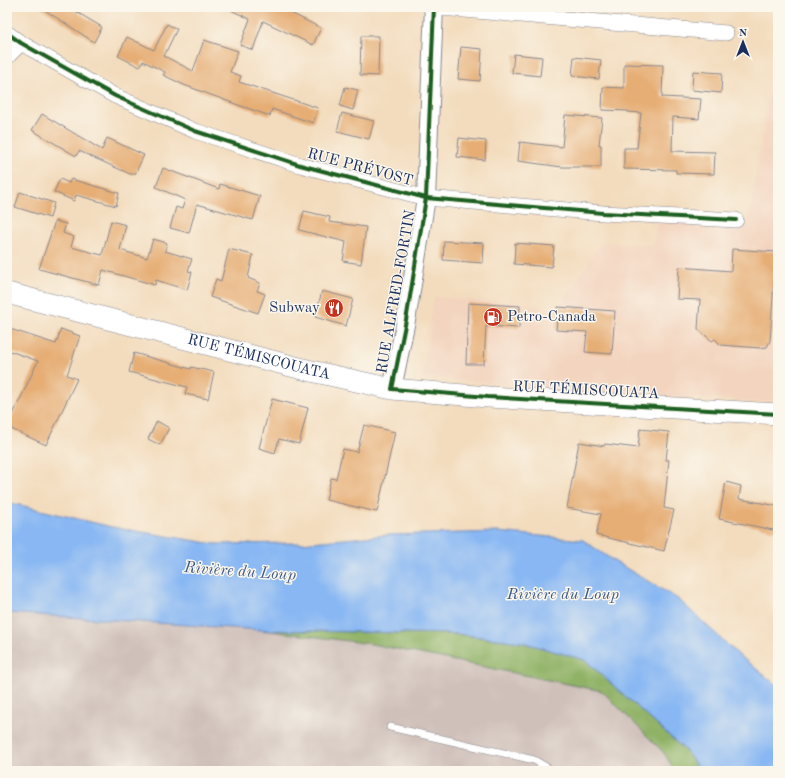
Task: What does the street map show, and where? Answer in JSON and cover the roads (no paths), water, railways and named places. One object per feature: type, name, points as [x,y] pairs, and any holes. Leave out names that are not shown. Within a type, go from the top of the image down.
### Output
[{"type":"main road","name":"RUE TÉMISCOUATA","points":[[7,293],[299,368],[392,389],[488,397],[778,414]]},
{"type":"street","points":[[433,7],[726,33]]},
{"type":"street","name":"RUE ALFRED-FORTIN","points":[[392,389],[407,315],[426,198],[433,7]]},
{"type":"street","name":"RUE PRÉVOST","points":[[7,33],[21,44],[115,96],[195,132],[300,165],[426,198],[602,213],[736,220]]},
{"type":"street","points":[[7,57],[21,44]]},
{"type":"lane","points":[[390,727],[534,760],[553,771]]},
{"type":"water","name":"Rivière du Loup","points":[[7,502],[112,527],[215,544],[301,543],[387,535],[498,532],[583,540],[614,561],[678,599],[740,656],[778,686],[778,771],[700,771],[685,750],[585,660],[521,642],[457,634],[262,630],[7,613]]},
{"type":"place","name":"Subway","points":[[334,308]]},
{"type":"place","name":"Petro-Canada","points":[[493,317]]}]
